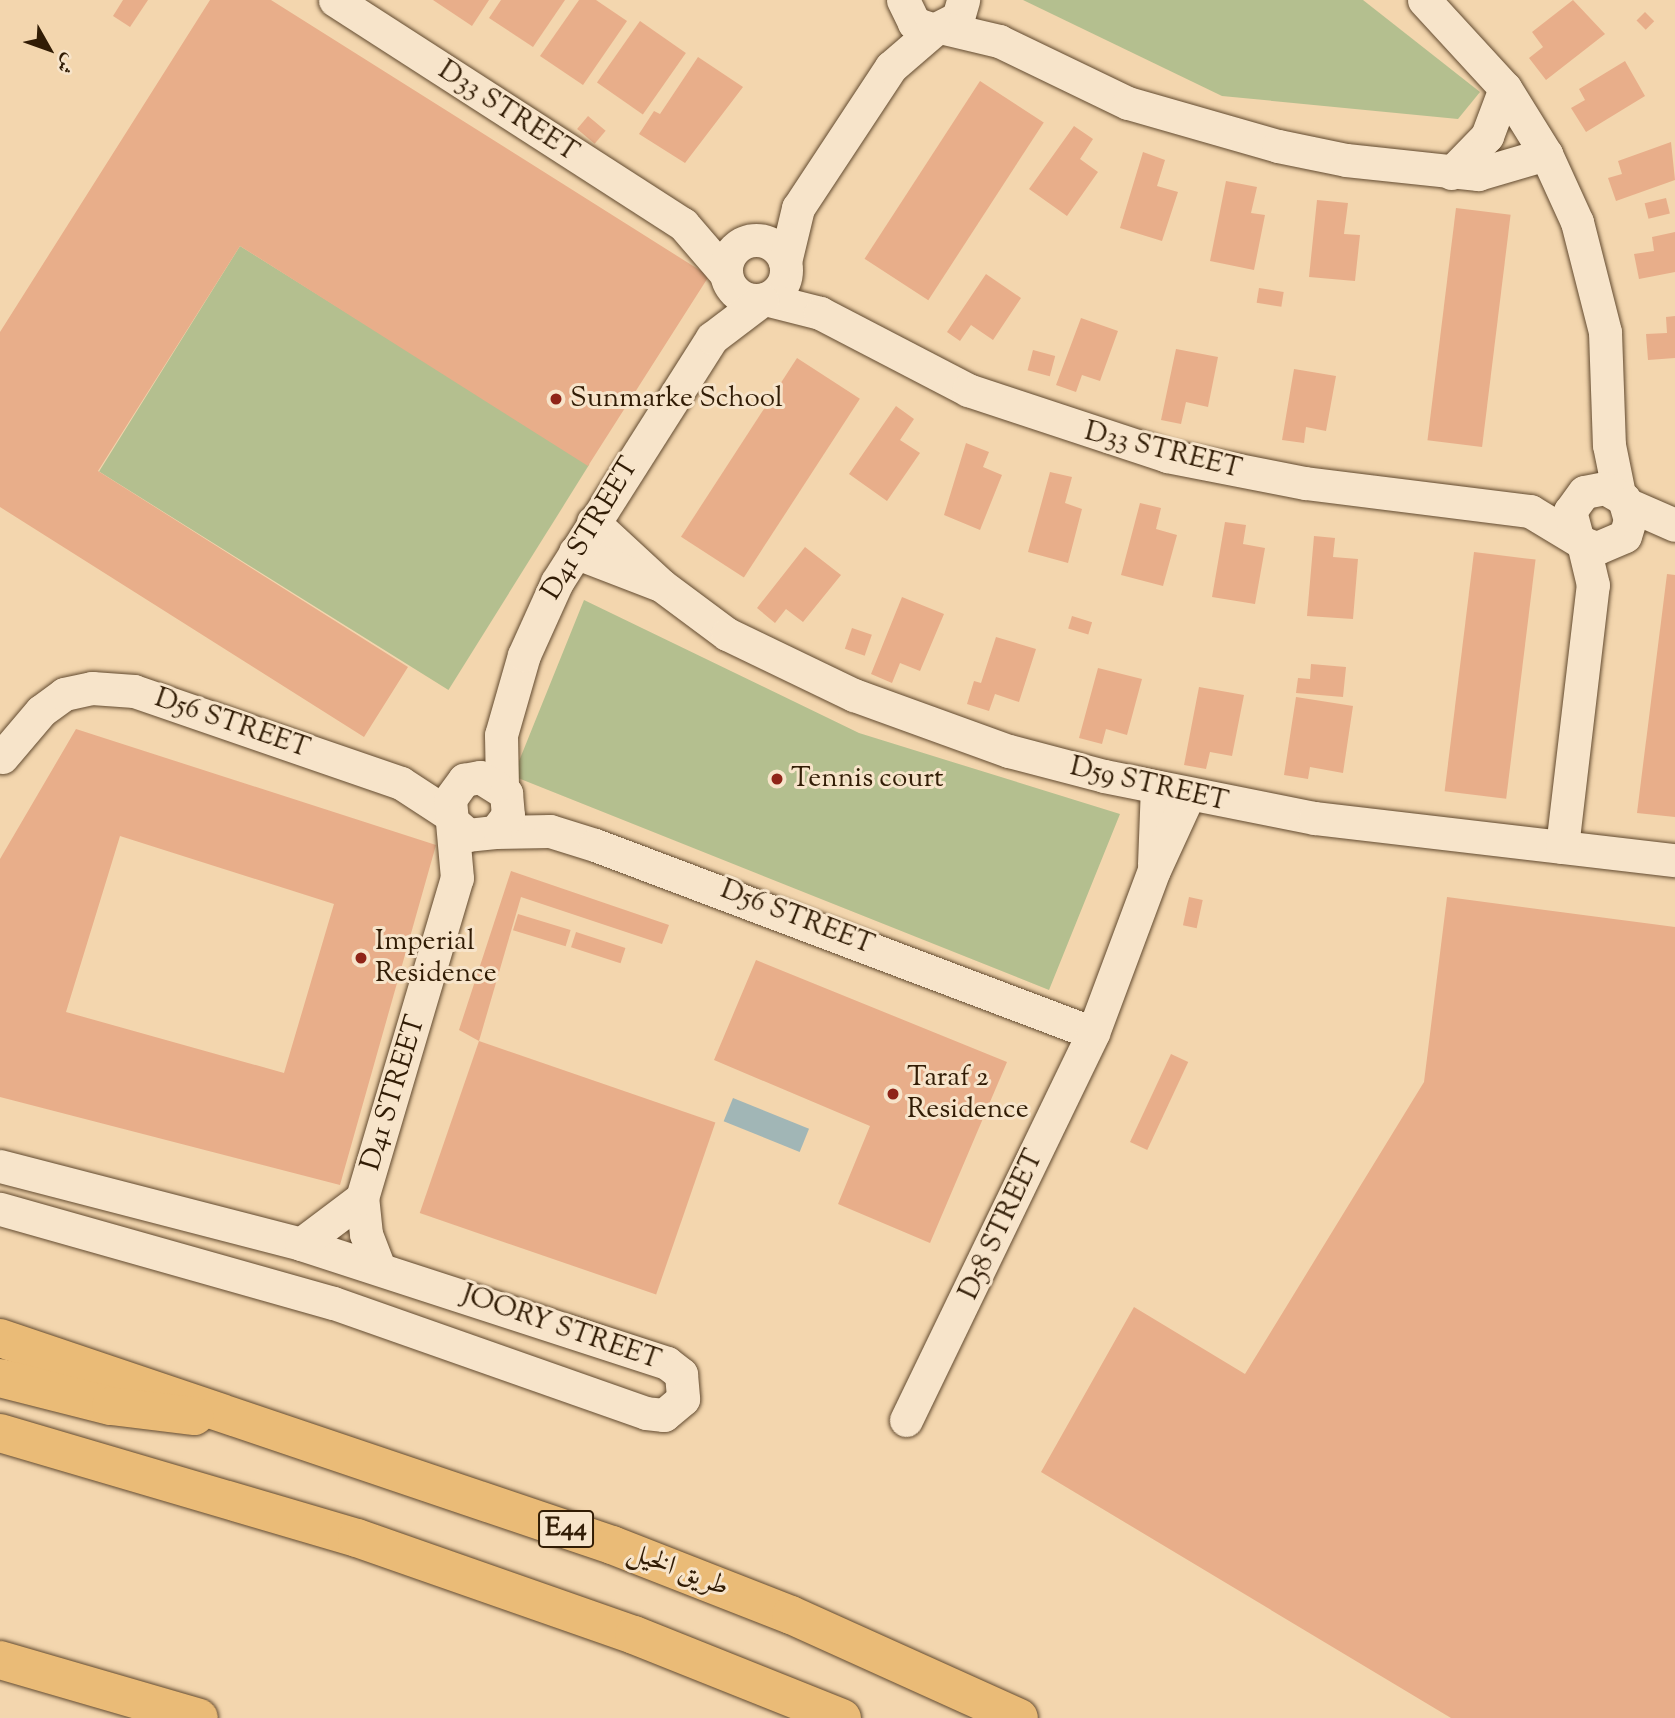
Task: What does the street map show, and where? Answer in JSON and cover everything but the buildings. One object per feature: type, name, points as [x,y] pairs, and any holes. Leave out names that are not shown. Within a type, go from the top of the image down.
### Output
[{"type":"highway","points":[[0,1338],[248,1418]]},
{"type":"highway","points":[[0,1378],[111,1406],[248,1418]]},
{"type":"highway","name":"طريق الخيل","points":[[248,1418],[702,1579],[1019,1718]]},
{"type":"highway","points":[[0,1433],[408,1556],[634,1635],[842,1718]]},
{"type":"highway","points":[[0,1660],[199,1718]]},
{"type":"street","name":"D33 STREET","points":[[335,0],[683,224],[726,277]]},
{"type":"street","points":[[798,208],[732,252],[726,277],[741,297],[764,299],[779,290],[798,208],[891,67],[939,29],[958,18],[965,0],[999,41]]},
{"type":"street","points":[[1424,0],[1505,88],[1546,154],[1577,222],[1598,295],[1609,369],[1610,510],[1592,585],[1562,847]]},
{"type":"street","points":[[903,4],[920,27],[999,41],[1083,85],[1202,127],[1346,160],[1451,173],[1495,171],[1546,154]]},
{"type":"street","points":[[891,67],[903,4]]},
{"type":"street","points":[[1451,173],[1487,136],[1505,88]]},
{"type":"street","name":"D33 STREET","points":[[683,224],[750,241]]},
{"type":"street","points":[[750,241],[771,244],[785,265]]},
{"type":"street","name":"D33 STREET","points":[[785,265],[820,313]]},
{"type":"street","name":"D41 STREET","points":[[379,1268],[366,1234],[362,1198],[457,878],[474,798],[500,734],[529,643],[593,522],[712,338],[726,277]]},
{"type":"street","name":"D33 STREET","points":[[764,299],[820,313],[968,390],[1100,438],[1236,471],[1530,511],[1610,510],[1675,527]]},
{"type":"street","name":"D41 STREET","points":[[712,338],[764,299]]},
{"type":"street","points":[[1592,585],[1580,540],[1570,520],[1610,510]]},
{"type":"street","points":[[1580,540],[1597,548],[1610,510]]},
{"type":"street","name":"D33 STREET","points":[[1530,511],[1580,540]]},
{"type":"street","name":"D59 STREET","points":[[593,522],[661,585],[727,634],[865,699],[1009,751],[1189,794],[1391,829],[1675,860]]},
{"type":"street","name":"D59 STREET","points":[[575,552],[661,585]]},
{"type":"street","name":"D56 STREET","points":[[1,758],[41,711],[64,694],[92,688],[134,691],[401,783],[474,798],[468,835],[550,831],[718,888],[1093,1033]]},
{"type":"street","name":"D58 STREET","points":[[1154,870],[1157,787]]},
{"type":"street","name":"D58 STREET","points":[[906,1420],[1093,1033],[1154,870],[1189,794]]},
{"type":"street","points":[[474,798],[550,831]]},
{"type":"street","name":"D41 STREET","points":[[457,878],[505,822],[474,798]]},
{"type":"street","name":"JOORY STREET","points":[[0,1166],[301,1244],[667,1363],[681,1374],[683,1399],[664,1415],[646,1413],[333,1303],[0,1209]]},
{"type":"street","points":[[301,1244],[362,1198]]},
{"type":"green space","points":[[1023,0],[1363,0],[1480,92],[1458,119],[1222,96]]},
{"type":"green space","points":[[240,246],[589,464],[448,690],[99,472]]},
{"type":"green space","points":[[584,600],[859,733],[1120,814],[1049,990],[513,776]]},
{"type":"shaded area","points":[[733,1098],[809,1129],[800,1152],[724,1121]]},
{"type":"place","name":"Sunmarke School","points":[[556,399]]},
{"type":"place","name":"Tennis court","points":[[777,779]]},
{"type":"place","name":"Imperial Residence","points":[[361,958]]},
{"type":"place","name":"Taraf 2 Residence","points":[[893,1094]]}]
